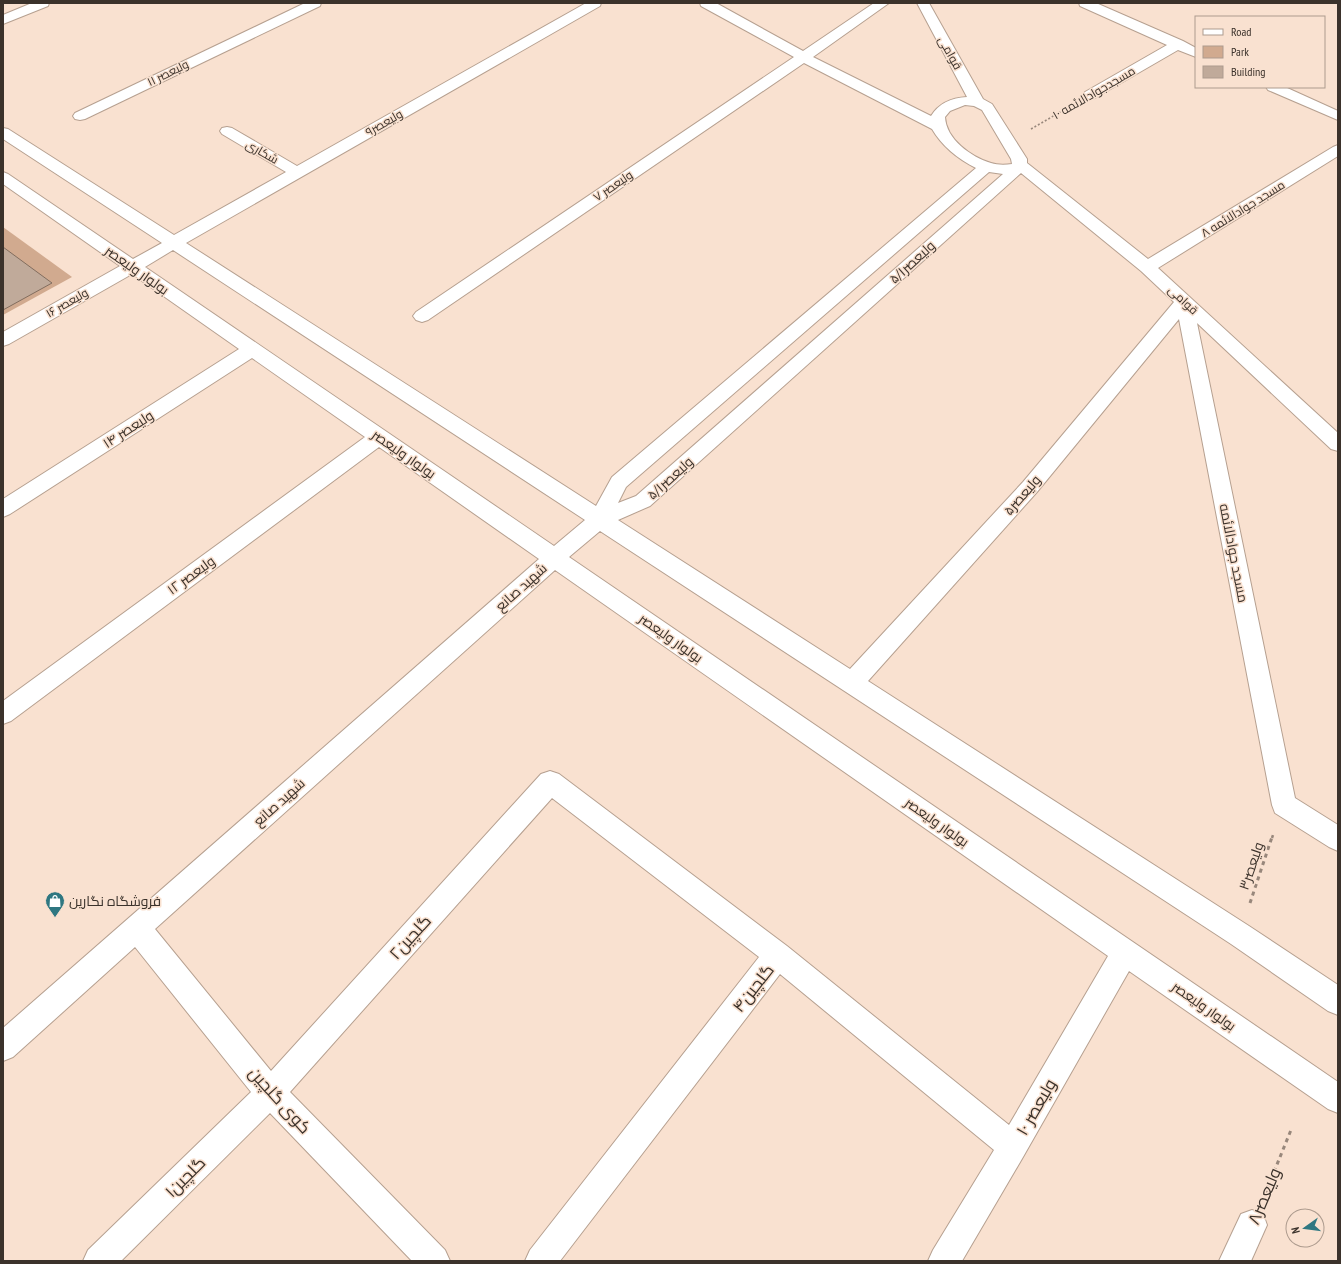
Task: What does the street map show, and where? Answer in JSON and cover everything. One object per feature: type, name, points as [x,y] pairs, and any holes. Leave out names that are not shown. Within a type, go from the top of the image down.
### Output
[{"type":"street","points":[[3,20],[43,3]]},
{"type":"street","name":"ولیعصر ۱۱","points":[[80,116],[315,3]]},
{"type":"street","name":"ولیعصر۹","points":[[173,242],[595,3]]},
{"type":"street","points":[[706,3],[803,57],[938,126]]},
{"type":"street","name":"ولیعصر ۷","points":[[422,316],[883,3]]},
{"type":"street","name":"قوامی","points":[[923,3],[977,102]]},
{"type":"street","points":[[1085,3],[1195,52]]},
{"type":"street","name":"مسجدجوادالائمه ۱۰","points":[[1090,95],[1178,44]]},
{"type":"street","points":[[1275,88],[1338,116]]},
{"type":"street","points":[[965,101],[977,102],[987,107],[1019,159],[1019,167],[1001,169],[986,167],[966,156],[944,138],[938,126],[938,115],[942,110],[953,104],[965,101]]},
{"type":"street","name":"شکاری","points":[[227,131],[297,172]]},
{"type":"street","points":[[3,132],[1338,1000]]},
{"type":"street","name":"۸ مسجد جوادالائمه","points":[[1147,267],[1338,150]]},
{"type":"street","name":"ولیعصر۵/۱","points":[[600,519],[619,482],[986,167]]},
{"type":"street","name":"قوامی","points":[[1019,167],[1147,267],[1338,444]]},
{"type":"street","name":"ولیعصر۵/۱","points":[[600,519],[643,501],[1019,167]]},
{"type":"street","name":"بولوار ولیعصر","points":[[3,178],[1338,1099]]},
{"type":"street","name":"ولیعصر ۱۶","points":[[3,340],[173,242]]},
{"type":"street","name":"ولیعصر۵","points":[[852,683],[1030,487],[1184,301]]},
{"type":"street","name":"مسجد جوادالائمه","points":[[1184,301],[1284,805]]},
{"type":"street","name":"ولیعصر ۱۴","points":[[3,509],[252,349]]},
{"type":"street","name":"ولیعصر ۱۲","points":[[3,714],[379,437]]},
{"type":"street","name":"شهید صانع","points":[[3,1047],[554,558],[600,519]]},
{"type":"street","name":"گلچین۲","points":[[270,1092],[550,782],[778,955]]},
{"type":"street","points":[[1284,805],[1338,839]]},
{"type":"street","name":"کوی گلچین","points":[[137,928],[270,1092],[434,1261]]},
{"type":"street","name":"ولیعصر ۱۰","points":[[944,1261],[1013,1147],[1125,952]]},
{"type":"street","name":"گلچین۴","points":[[541,1261],[778,955],[1013,1147]]},
{"type":"street","name":"گلچین۱","points":[[99,1261],[270,1092]]},
{"type":"street","name":"ولیعصر۸","points":[[1235,1261],[1252,1225]]},
{"type":"path","name":"مسجدجوادالائمه ۱۰","points":[[1009,142],[1090,95]]},
{"type":"path","name":"ولیعصر۳","points":[[1240,935],[1284,805]]},
{"type":"path","name":"ولیعصر۸","points":[[1252,1225],[1291,1130]]},
{"type":"green space","points":[[3,227],[72,277],[3,315]]},
{"type":"building","points":[[3,247],[52,283],[3,310]]},
{"type":"place","name":"فروشگاه نگارین","points":[[55,918]]}]
